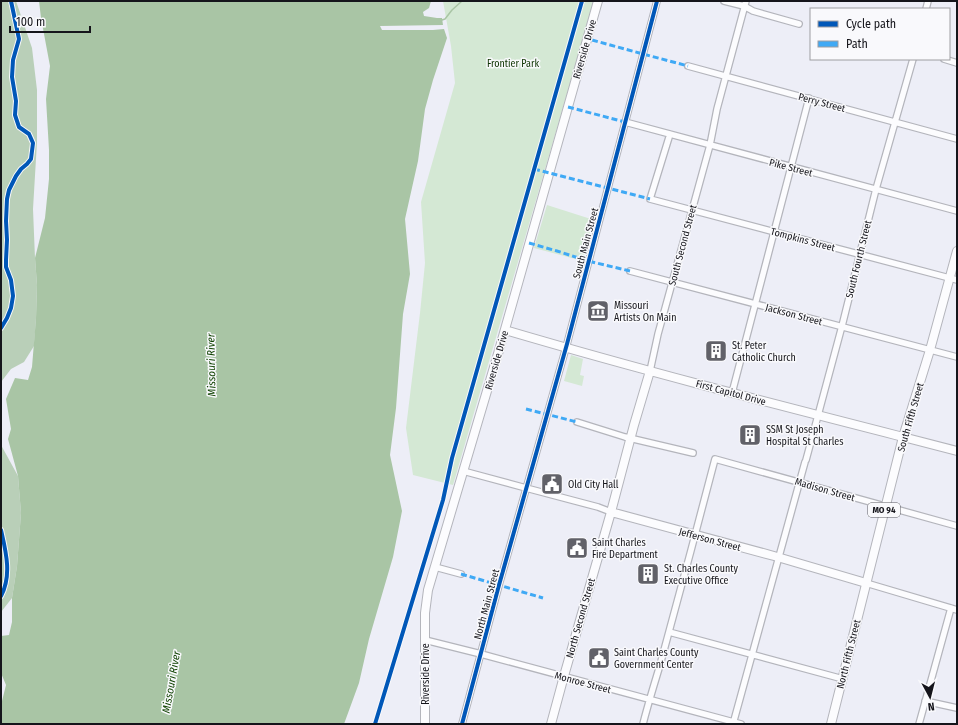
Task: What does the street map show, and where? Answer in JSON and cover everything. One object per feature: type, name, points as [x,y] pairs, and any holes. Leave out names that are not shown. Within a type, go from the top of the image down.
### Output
[{"type":"main road","name":"Riverside Drive","points":[[425,724],[425,640],[426,602],[428,590],[505,330],[598,1]]},
{"type":"main road","name":"South Fifth Street","points":[[866,583],[904,437],[953,279],[957,251]]},
{"type":"main road","name":"First Capitol Drive","points":[[505,330],[732,393],[957,451]]},
{"type":"main road","name":"South Second Street","points":[[611,512],[650,371]]},
{"type":"main road","name":"Jefferson Street","points":[[611,512],[866,583]]},
{"type":"main road","name":"North Second Street","points":[[551,724],[611,512]]},
{"type":"main road","name":"North Fifth Street","points":[[831,724],[866,583]]},
{"type":"street","name":"South Main Street","points":[[526,488],[566,348],[658,1]]},
{"type":"street","points":[[724,1],[745,4],[753,11],[799,24]]},
{"type":"street","name":"South Second Street","points":[[650,371],[658,334],[710,145],[717,109],[745,4]]},
{"type":"street","name":"South Fourth Street","points":[[733,723],[806,461],[842,326],[876,189],[913,60]]},
{"type":"street","points":[[947,60],[957,63]]},
{"type":"street","name":"Perry Street","points":[[688,66],[957,139]]},
{"type":"street","points":[[732,393],[808,98]]},
{"type":"street","name":"Pike Street","points":[[625,122],[957,211]]},
{"type":"street","name":"Tompkins Street","points":[[670,134],[650,199],[953,279]]},
{"type":"street","name":"Jackson Street","points":[[630,271],[957,357]]},
{"type":"street","points":[[577,422],[631,438],[693,453]]},
{"type":"street","name":"Madison Street","points":[[696,535],[716,459],[957,526]]},
{"type":"street","name":"Jefferson Street","points":[[463,470],[598,506],[611,512]]},
{"type":"street","name":"North Main Street","points":[[462,724],[526,488]]},
{"type":"street","points":[[643,724],[696,535]]},
{"type":"street","points":[[435,567],[460,574]]},
{"type":"street","name":"Jefferson Street","points":[[866,583],[954,609]]},
{"type":"street","points":[[919,724],[954,609]]},
{"type":"street","points":[[669,632],[842,679]]},
{"type":"street","name":"Monroe Street","points":[[425,640],[741,724]]},
{"type":"street","points":[[925,701],[957,708]]},
{"type":"green space","name":"Frontier Park","points":[[443,1],[594,1],[453,485],[413,475],[406,428],[425,263],[421,202],[455,83],[451,46]]},
{"type":"green space","points":[[547,205],[594,220],[583,261],[534,248]]},
{"type":"green space","points":[[571,355],[583,359],[580,375],[584,376],[582,386],[564,381]]},
{"type":"shaded area","points":[[1,1],[16,1],[32,48],[37,90],[37,142],[33,209],[37,285],[34,346],[24,362],[11,369],[1,382]]},
{"type":"shaded area","points":[[1,445],[18,476],[21,513],[17,566],[12,598],[1,612]]},
{"type":"water","name":"Missouri River","points":[[39,1],[431,1],[429,8],[423,12],[424,16],[442,18],[443,25],[380,26],[382,30],[444,29],[447,38],[425,109],[418,161],[405,219],[410,274],[403,314],[396,408],[390,455],[402,511],[393,557],[369,639],[359,683],[344,724],[1,724],[1,705],[6,685],[1,673],[1,636],[9,635],[12,622],[12,598],[17,566],[21,513],[18,476],[8,439],[11,429],[6,399],[15,378],[28,380],[32,367],[37,285],[35,258],[45,218],[49,179],[46,99],[50,66]]},
{"type":"waterway","points":[[442,20],[445,19],[462,1]]},
{"type":"marked path","points":[[592,40],[688,66]]},
{"type":"marked path","points":[[568,107],[625,122]]},
{"type":"marked path","points":[[534,169],[650,199]]},
{"type":"marked path","points":[[529,243],[588,261],[630,271]]},
{"type":"marked path","points":[[526,409],[577,422]]},
{"type":"marked path","points":[[461,574],[543,598]]},
{"type":"cycle path","points":[[1,328],[11,308],[13,296],[11,280],[6,267],[7,199],[9,190],[16,176],[31,159],[33,143],[29,134],[19,127],[15,115],[16,101],[12,77],[13,60],[19,39],[11,1]]},
{"type":"cycle path","points":[[375,724],[443,500],[452,458],[582,1]]},
{"type":"cycle path","points":[[462,724],[499,585],[567,344],[657,1]]},
{"type":"cycle path","points":[[1,530],[7,563],[6,580],[1,596]]},
{"type":"place","name":"Missouri Artists On Main","points":[[598,311]]},
{"type":"place","name":"St. Peter Catholic Church","points":[[716,351]]},
{"type":"place","name":"SSM St Joseph Hospital St Charles","points":[[750,435]]},
{"type":"place","name":"Old City Hall","points":[[552,484]]},
{"type":"place","name":"Saint Charles Fire Department","points":[[577,548]]},
{"type":"place","name":"St. Charles County Executive Office","points":[[648,574]]},
{"type":"place","name":"Saint Charles County Government Center","points":[[599,658]]}]
